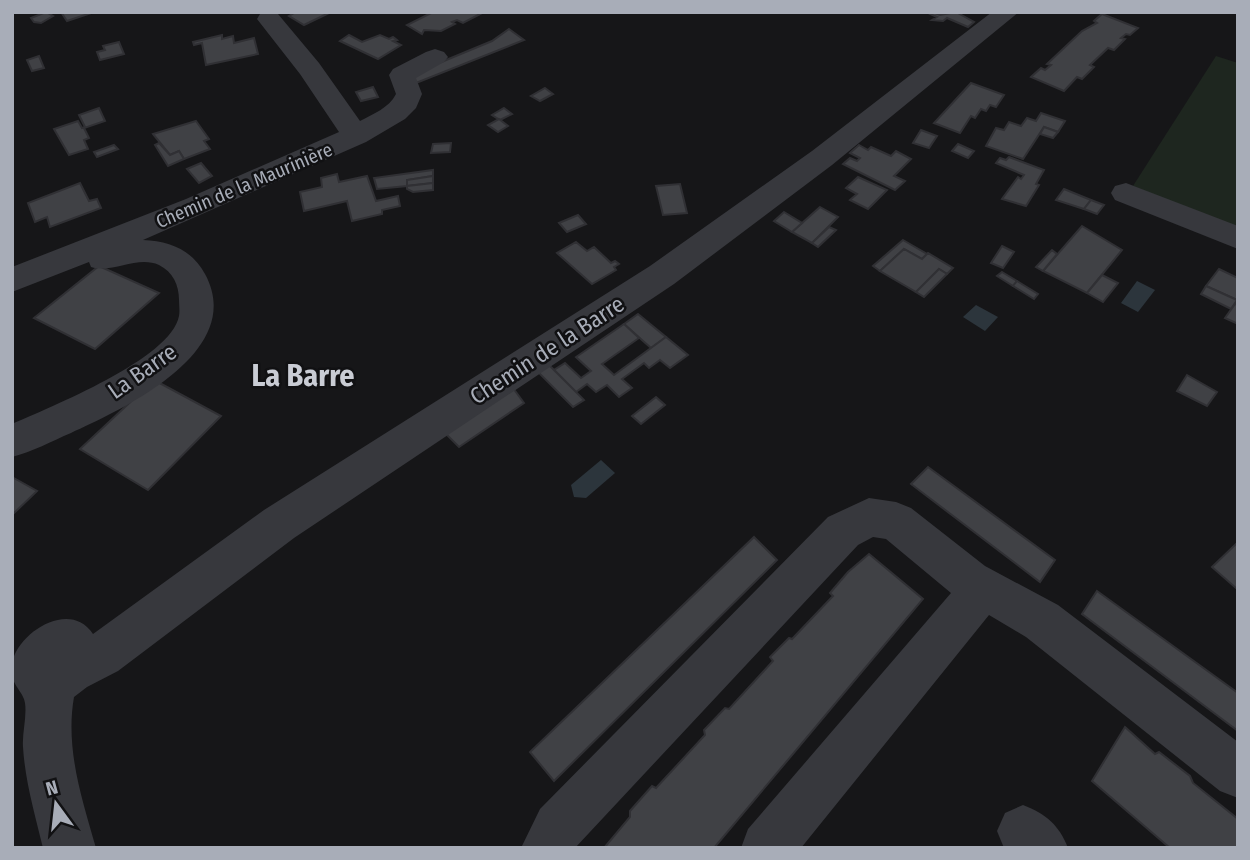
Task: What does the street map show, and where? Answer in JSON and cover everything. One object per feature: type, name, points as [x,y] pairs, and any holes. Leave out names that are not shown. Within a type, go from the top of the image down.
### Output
[{"type":"street","name":"Chemin de la Barre","points":[[43,671],[84,665],[102,655],[279,524],[652,282],[822,158],[1007,12]]},
{"type":"street","points":[[269,19],[310,69],[356,136]]},
{"type":"street","name":"Chemin de la Maurinière","points":[[12,280],[197,206],[356,136],[401,108],[409,94],[402,75],[435,57]]},
{"type":"street","points":[[1126,193],[1238,238]]},
{"type":"street","name":"La Barre","points":[[12,293],[96,260],[138,251],[161,254],[181,263],[191,278],[198,298],[190,334],[169,358],[119,391],[13,441]]},
{"type":"street","points":[[547,848],[558,827],[843,531],[869,517],[896,522],[970,581],[1042,621],[1238,773]]},
{"type":"street","points":[[767,848],[983,588]]},
{"type":"street","points":[[43,671],[47,759],[70,848]]},
{"type":"shaded area","points":[[1216,56],[1238,63],[1238,228],[1133,186]]},
{"type":"shaded area","points":[[1137,281],[1155,290],[1138,312],[1121,303]]},
{"type":"shaded area","points":[[976,305],[998,317],[985,331],[963,317]]},
{"type":"shaded area","points":[[601,460],[615,473],[586,498],[574,497],[571,485]]},
{"type":"building","points":[[46,12],[53,16],[41,23],[34,22],[31,18]]},
{"type":"building","points":[[61,12],[94,12],[67,21]]},
{"type":"building","points":[[296,12],[331,12],[304,25],[289,16]]},
{"type":"building","points":[[433,12],[484,12],[463,23],[457,20],[452,22],[455,24],[441,31],[424,30],[422,34],[407,25]]},
{"type":"building","points":[[932,12],[940,15],[956,12],[974,22],[968,27],[947,18],[943,21],[932,20],[937,17],[930,14]]},
{"type":"building","points":[[1102,14],[1138,28],[1121,38],[1125,39],[1114,50],[1108,48],[1090,65],[1094,67],[1082,79],[1077,77],[1064,91],[1031,77],[1041,68],[1045,70],[1051,65],[1047,64],[1082,31],[1097,23],[1094,21]]},
{"type":"building","points":[[509,29],[524,40],[416,83],[410,75],[492,41]]},
{"type":"building","points":[[222,35],[222,39],[233,36],[234,43],[254,38],[258,54],[206,65],[202,43],[194,45],[193,42]]},
{"type":"building","points":[[349,35],[362,42],[380,35],[389,39],[393,37],[397,40],[393,41],[401,45],[378,59],[340,41]]},
{"type":"building","points":[[119,42],[124,54],[100,60],[97,52],[105,50],[103,46]]},
{"type":"building","points":[[39,56],[44,68],[32,71],[27,60]]},
{"type":"building","points":[[971,83],[1004,95],[996,107],[990,105],[986,111],[981,109],[975,118],[971,116],[960,133],[934,123]]},
{"type":"building","points":[[373,87],[378,97],[361,101],[356,92]]},
{"type":"building","points":[[545,88],[553,94],[540,101],[531,96]]},
{"type":"building","points":[[99,108],[105,121],[84,128],[89,138],[84,140],[88,149],[69,155],[54,129],[78,121],[82,128],[85,127],[79,115]]},
{"type":"building","points":[[504,108],[512,114],[500,120],[492,115]]},
{"type":"building","points":[[1041,113],[1065,121],[1058,132],[1044,127],[1023,159],[986,146],[996,128],[1004,130],[1009,122],[1021,126],[1027,118],[1036,121]]},
{"type":"building","points":[[499,119],[508,126],[498,132],[488,125]]},
{"type":"building","points":[[196,121],[209,139],[204,141],[210,149],[184,159],[179,151],[170,155],[153,134]]},
{"type":"building","points":[[1044,127],[1058,132],[1053,138],[1040,134]]},
{"type":"building","points":[[921,130],[937,136],[929,148],[913,143]]},
{"type":"building","points":[[159,143],[170,155],[179,151],[184,159],[168,166],[155,145]]},
{"type":"building","points":[[451,143],[450,152],[431,153],[433,144]]},
{"type":"building","points":[[958,144],[974,151],[968,158],[952,151]]},
{"type":"building","points":[[114,145],[118,149],[97,157],[94,152]]},
{"type":"building","points":[[859,145],[891,156],[896,151],[911,159],[894,176],[905,181],[895,190],[843,164],[850,158],[857,161],[860,158],[850,153]]},
{"type":"building","points":[[1009,157],[1044,170],[1036,184],[1039,185],[1026,206],[1002,199],[1018,177],[1021,179],[1024,175],[996,163],[1000,158],[1006,160]]},
{"type":"building","points":[[201,163],[212,176],[199,183],[187,169]]},
{"type":"building","points":[[433,170],[433,176],[407,180],[407,186],[377,189],[374,178]]},
{"type":"building","points":[[337,174],[339,182],[367,176],[376,201],[398,196],[400,206],[382,210],[382,214],[352,221],[347,201],[304,211],[300,192],[322,187],[321,178]]},
{"type":"building","points":[[433,176],[433,183],[407,186],[407,180]]},
{"type":"building","points":[[858,177],[887,190],[868,209],[850,200],[857,194],[846,188]]},
{"type":"building","points":[[80,183],[89,201],[97,199],[101,208],[50,227],[47,217],[35,222],[28,203]]},
{"type":"building","points":[[433,183],[433,190],[413,192],[407,189],[407,186]]},
{"type":"building","points":[[680,184],[687,213],[663,215],[656,186]]},
{"type":"building","points":[[1064,189],[1091,200],[1084,209],[1056,200]]},
{"type":"building","points":[[1091,200],[1104,205],[1097,214],[1084,209]]},
{"type":"building","points":[[820,207],[838,217],[812,243],[792,232]]},
{"type":"building","points":[[784,212],[802,223],[792,232],[774,221]]},
{"type":"building","points":[[578,215],[586,224],[567,232],[559,223]]},
{"type":"building","points":[[1082,226],[1122,250],[1087,293],[1043,271]]},
{"type":"building","points":[[829,227],[836,230],[818,247],[812,243]]},
{"type":"building","points":[[903,240],[927,254],[922,259],[904,249],[880,271],[873,266]]},
{"type":"building","points":[[576,242],[587,251],[594,247],[611,263],[615,261],[619,264],[614,267],[616,270],[592,284],[557,253]]},
{"type":"building","points":[[1002,246],[1014,252],[1003,268],[991,263]]},
{"type":"building","points":[[904,249],[922,259],[928,253],[953,268],[947,274],[939,269],[916,292],[880,271]]},
{"type":"building","points":[[1052,250],[1057,254],[1043,271],[1036,267]]},
{"type":"building","points":[[99,266],[159,293],[95,349],[34,318]]},
{"type":"building","points":[[939,269],[947,274],[924,297],[916,292]]},
{"type":"building","points":[[1219,269],[1238,278],[1237,300],[1206,286]]},
{"type":"building","points":[[1002,272],[1017,281],[1013,286],[997,276]]},
{"type":"building","points":[[1102,275],[1118,283],[1103,302],[1087,293]]},
{"type":"building","points":[[1017,281],[1038,294],[1034,299],[1013,286]]},
{"type":"building","points":[[1206,286],[1237,300],[1231,309],[1201,294]]},
{"type":"building","points":[[1235,304],[1238,305],[1238,324],[1225,318]]},
{"type":"building","points":[[638,314],[666,337],[651,348],[624,324]]},
{"type":"building","points":[[624,324],[639,338],[602,364],[614,375],[666,337],[688,355],[670,368],[660,360],[649,368],[644,363],[622,379],[632,388],[619,397],[607,385],[596,392],[587,384],[576,392],[554,370],[565,363],[581,378],[591,371],[576,357]]},
{"type":"building","points":[[549,365],[584,400],[573,407],[538,372]]},
{"type":"building","points":[[1187,375],[1217,392],[1207,406],[1177,391]]},
{"type":"building","points":[[154,380],[221,416],[148,490],[80,449]]},
{"type":"building","points":[[513,388],[524,403],[459,447],[444,432]]},
{"type":"building","points":[[656,397],[665,405],[641,424],[632,416]]},
{"type":"building","points":[[928,467],[1055,560],[1040,582],[911,484]]},
{"type":"building","points":[[12,477],[37,491],[12,515]]},
{"type":"building","points":[[754,537],[777,560],[554,781],[530,752]]},
{"type":"building","points":[[1238,542],[1238,588],[1237,589],[1212,567]]},
{"type":"building","points":[[869,554],[923,599],[714,848],[604,848],[652,786],[656,788],[705,735],[704,730],[725,708],[729,709],[773,661],[770,657],[789,638],[792,639],[833,596],[830,593],[848,572]]},
{"type":"building","points":[[1097,591],[1238,693],[1238,731],[1082,614]]},
{"type":"building","points":[[1125,727],[1155,754],[1159,752],[1190,776],[1193,783],[1238,819],[1238,848],[1170,848],[1092,781]]},
{"type":"district","name":"La Barre","points":[[303,376]]}]
